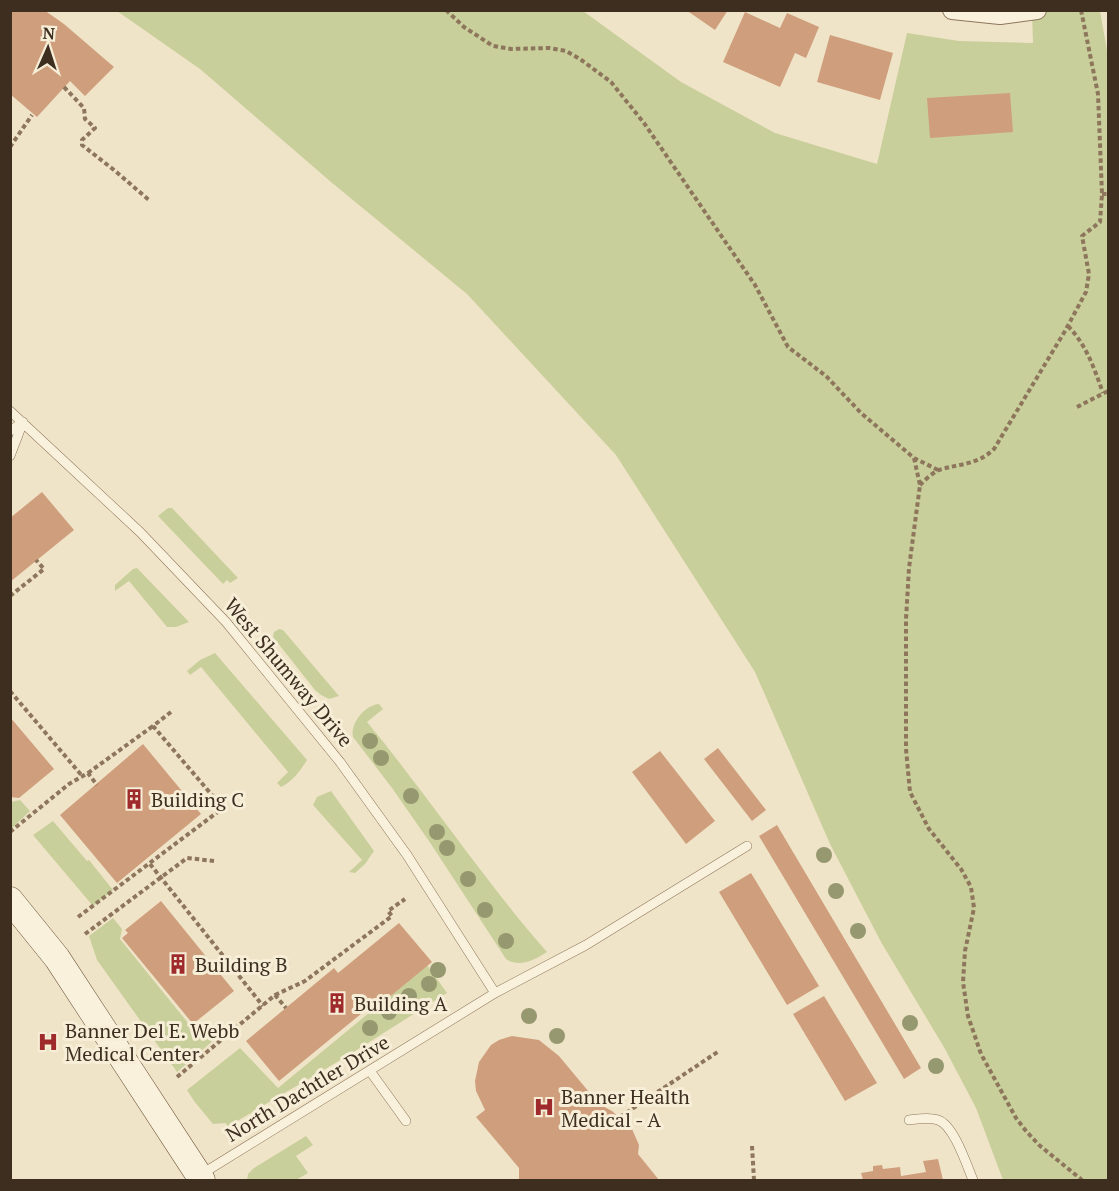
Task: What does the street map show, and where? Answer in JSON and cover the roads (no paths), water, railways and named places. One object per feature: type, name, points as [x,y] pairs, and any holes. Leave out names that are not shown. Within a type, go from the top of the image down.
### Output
[{"type":"street","points":[[952,10],[1000,15],[1037,10]]},
{"type":"street","points":[[10,900],[57,958],[197,1179]]},
{"type":"lane","name":"West Shumway Drive","points":[[10,411],[140,532],[226,622],[340,762],[406,855],[495,993]]},
{"type":"lane","points":[[10,431],[23,422]]},
{"type":"lane","points":[[10,456],[23,422]]},
{"type":"lane","name":"North Dachtler Drive","points":[[197,1179],[495,993],[586,945],[747,846]]},
{"type":"lane","points":[[370,1071],[406,1121]]},
{"type":"lane","points":[[909,1120],[932,1119],[944,1123],[959,1145],[974,1180]]},
{"type":"place","name":"Building C","points":[[134,799]]},
{"type":"place","name":"Building B","points":[[178,964]]},
{"type":"place","name":"Building A","points":[[337,1003]]},
{"type":"place","name":"Banner Del E. Webb Medical Center","points":[[48,1042]]},
{"type":"place","name":"Banner Health Medical - A","points":[[544,1107]]}]
